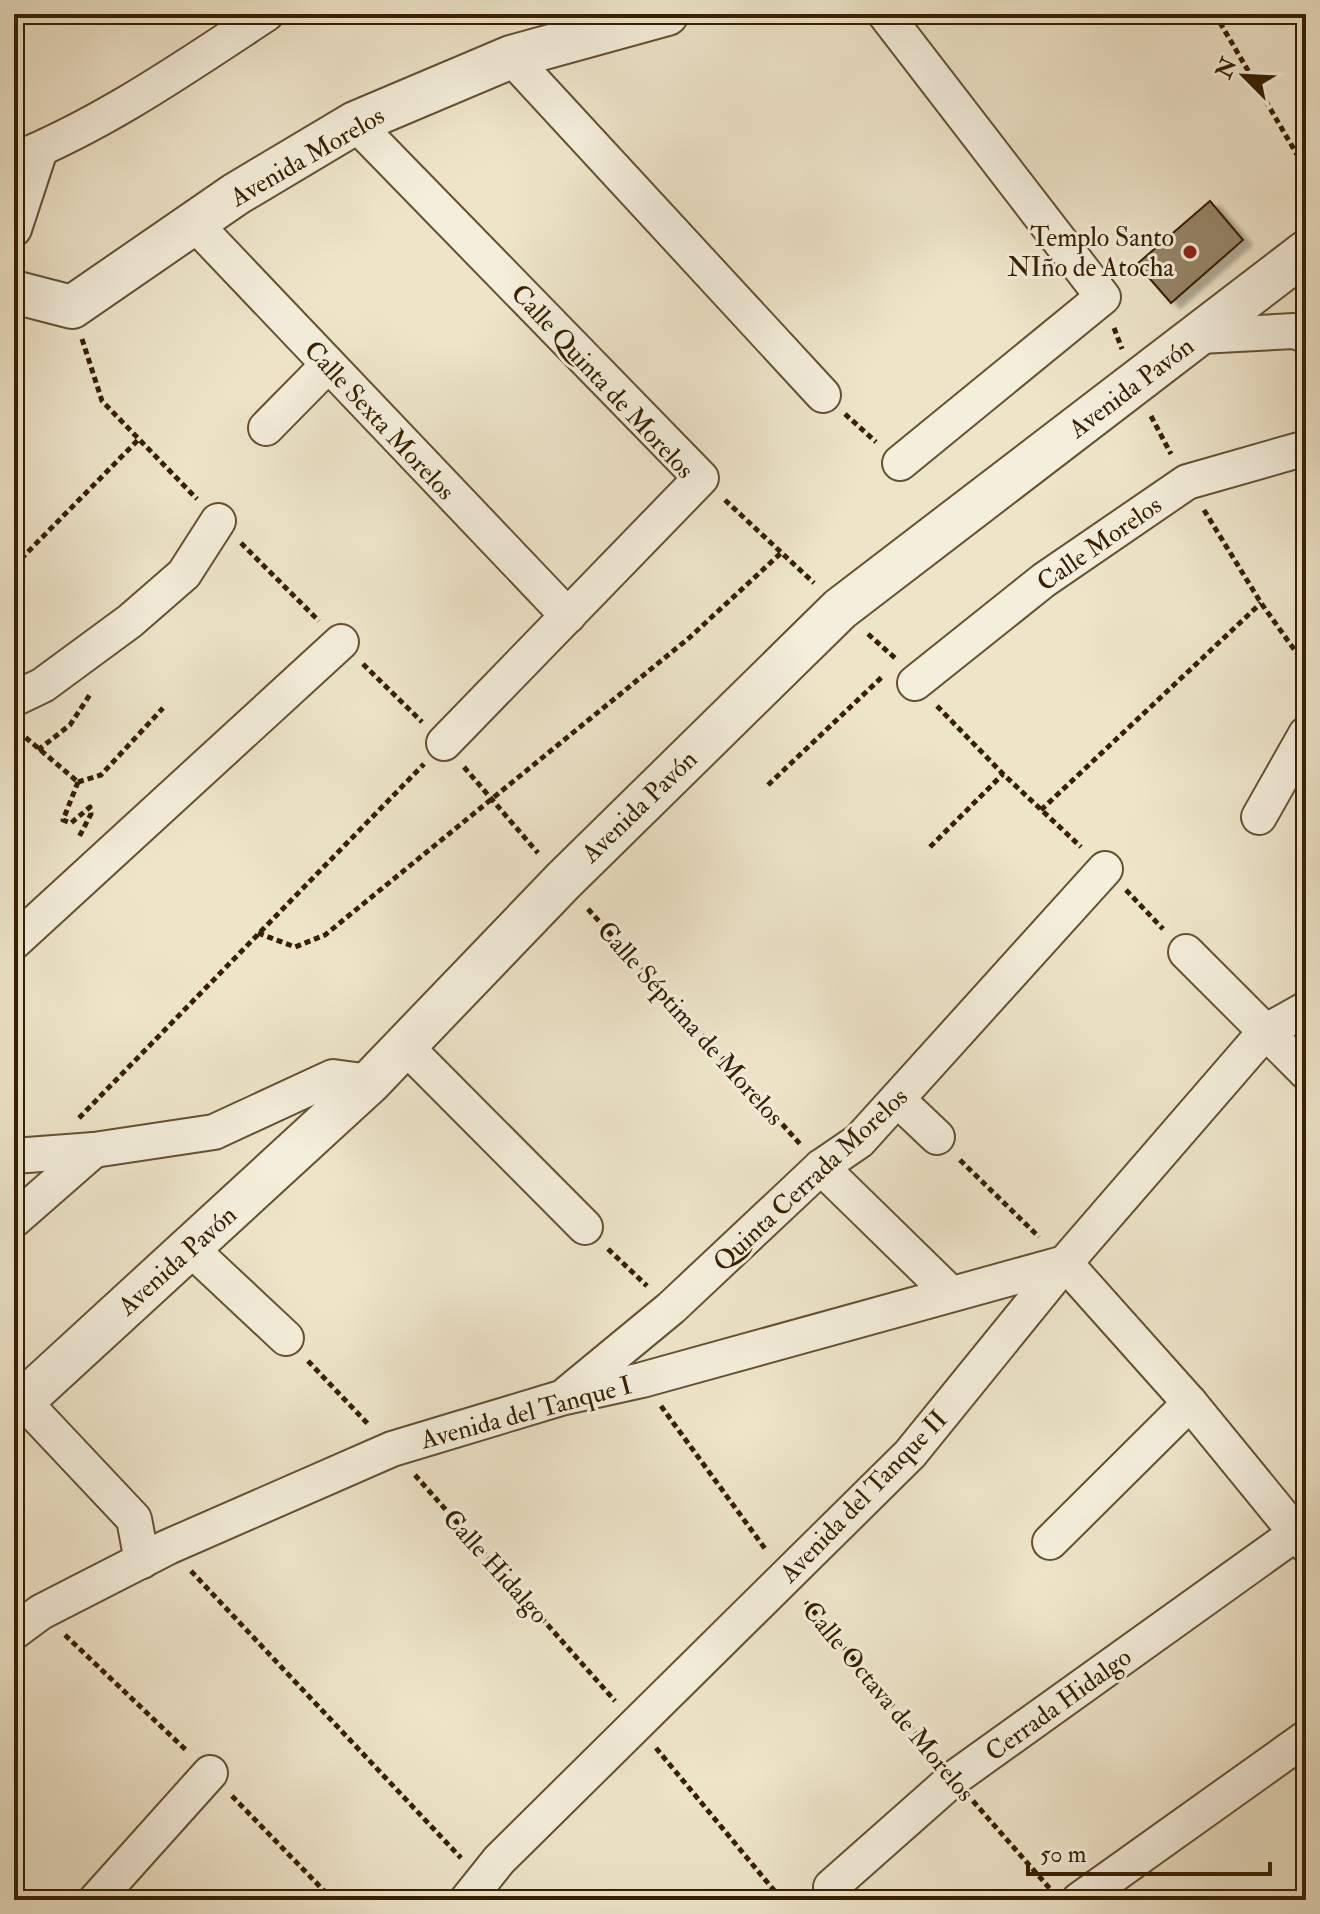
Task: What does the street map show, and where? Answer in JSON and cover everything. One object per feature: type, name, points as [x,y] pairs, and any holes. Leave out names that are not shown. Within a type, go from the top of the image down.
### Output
[{"type":"street","name":"Avenida Morelos","points":[[14,292],[72,307],[194,223],[355,123],[511,57],[667,14]]},
{"type":"street","points":[[885,14],[1103,297],[900,463]]},
{"type":"street","points":[[14,229],[27,155],[133,102],[256,16]]},
{"type":"street","points":[[511,57],[823,395]]},
{"type":"street","name":"Calle Quinta de Morelos","points":[[355,123],[701,478],[444,743]]},
{"type":"street","name":"Calle Sexta Morelos","points":[[194,223],[568,616]]},
{"type":"street","name":"Avenida Pavón","points":[[25,1412],[191,1249],[406,1047],[563,881],[840,609],[1306,252]]},
{"type":"street","points":[[1200,336],[1294,331],[1306,335]]},
{"type":"street","points":[[266,428],[328,365]]},
{"type":"street","name":"Calle Morelos","points":[[907,672],[1187,482],[1306,448]]},
{"type":"street","points":[[14,699],[43,685],[130,621],[184,574],[218,521]]},
{"type":"street","points":[[14,942],[341,642]]},
{"type":"street","points":[[1259,817],[1306,734]]},
{"type":"street","name":"Quinta Cerrada Morelos","points":[[561,1398],[671,1308],[821,1167],[859,1141],[899,1101],[1105,869]]},
{"type":"street","points":[[1186,952],[1306,1072]]},
{"type":"street","name":"Avenida del Tanque II","points":[[475,1890],[636,1725],[910,1454],[1065,1263],[1265,1032],[1306,1009]]},
{"type":"street","points":[[406,1047],[585,1227]]},
{"type":"street","points":[[29,1156],[94,1150],[214,1132],[333,1077],[370,1082]]},
{"type":"street","points":[[899,1101],[937,1137]]},
{"type":"street","points":[[14,1220],[94,1150]]},
{"type":"street","points":[[821,1167],[949,1292]]},
{"type":"street","points":[[191,1249],[286,1338]]},
{"type":"street","points":[[1065,1263],[1190,1403],[1301,1540]]},
{"type":"street","name":"Avenida del Tanque I","points":[[14,1632],[41,1612],[155,1554],[392,1449],[561,1398],[642,1380],[949,1292],[1065,1263]]},
{"type":"street","points":[[1050,1542],[1190,1403]]},
{"type":"street","points":[[25,1412],[134,1519],[155,1554]]},
{"type":"street","name":"Cerrada Hidalgo","points":[[831,1887],[953,1779],[1301,1540]]},
{"type":"street","points":[[1079,1900],[1306,1738]]},
{"type":"street","points":[[96,1900],[210,1773]]},
{"type":"path","points":[[1215,14],[1306,170]]},
{"type":"path","points":[[1103,297],[1135,382],[1187,482],[1261,603],[1306,666]]},
{"type":"path","points":[[14,566],[139,439]]},
{"type":"path","points":[[258,933],[295,947],[325,935],[689,638],[782,552]]},
{"type":"path","points":[[14,553],[21,559]]},
{"type":"path","points":[[1041,810],[1261,603]]},
{"type":"path","points":[[768,785],[907,672]]},
{"type":"path","points":[[78,782],[101,775],[163,708]]},
{"type":"path","points":[[14,728],[78,782]]},
{"type":"path","points":[[29,1156],[258,933],[444,743]]},
{"type":"path","name":"Calle Séptima de Morelos","points":[[444,743],[563,881],[821,1167]]},
{"type":"path","points":[[930,847],[1003,774]]},
{"type":"path","points":[[78,782],[63,820],[71,823],[90,807],[91,814],[77,836],[81,844],[91,847],[101,837],[112,850]]},
{"type":"path","points":[[1105,869],[1186,952]]},
{"type":"path","points":[[937,1137],[1065,1263]]},
{"type":"path","points":[[585,1227],[671,1308]]},
{"type":"path","name":"Calle Hidalgo","points":[[286,1338],[392,1449],[636,1725],[782,1900]]},
{"type":"path","name":"Calle Octava de Morelos","points":[[642,1380],[786,1577],[953,1779],[1059,1900]]},
{"type":"path","points":[[155,1554],[475,1890]]},
{"type":"building","name":"Templo Santo NIño de Atocha","points":[[1210,201],[1243,240],[1171,303],[1137,264]]},
{"type":"place","name":"Templo Santo NIño de Atocha","points":[[1190,252]]}]
